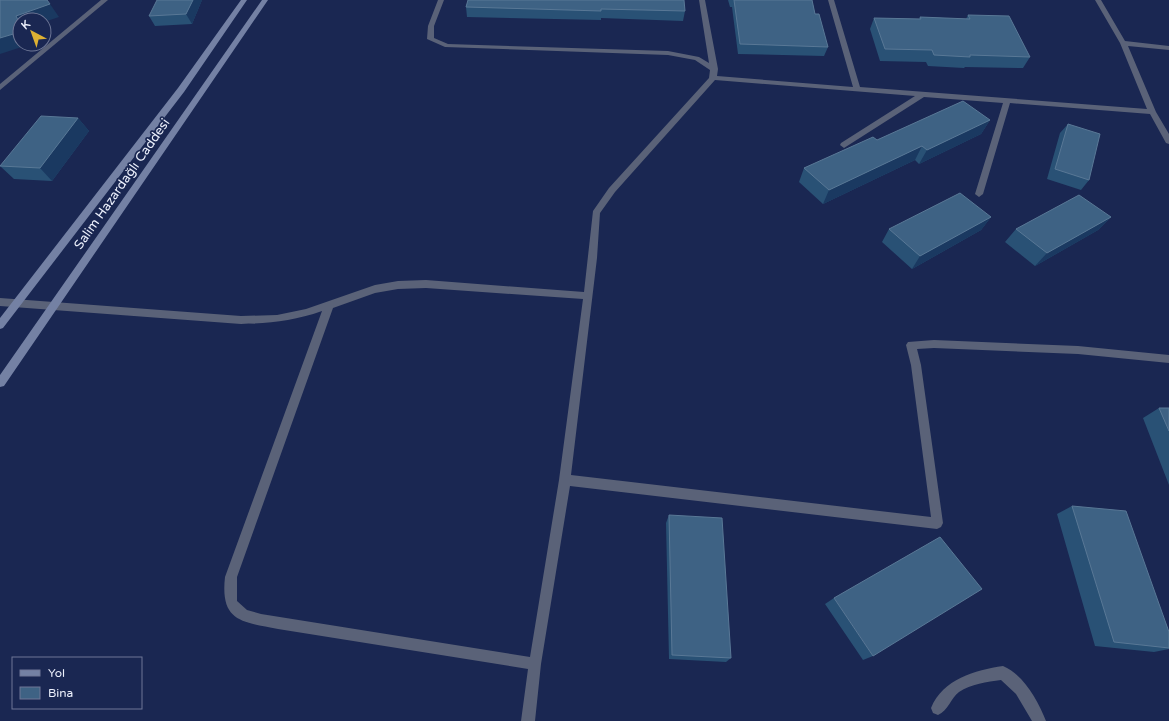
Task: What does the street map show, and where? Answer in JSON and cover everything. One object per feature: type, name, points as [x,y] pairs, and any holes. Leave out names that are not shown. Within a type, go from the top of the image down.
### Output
[{"type":"main road","name":"Salim Hazardağlı Caddesi","points":[[0,325],[181,90],[244,0]]},
{"type":"main road","name":"Salim Hazardağlı Caddesi","points":[[0,383],[265,0]]},
{"type":"street","points":[[0,88],[105,0]]},
{"type":"street","points":[[441,0],[431,26],[430,39],[447,46],[668,53],[697,58],[714,74],[857,89],[1152,112]]},
{"type":"street","points":[[702,0],[714,74]]},
{"type":"street","points":[[831,0],[857,89]]},
{"type":"street","points":[[1098,0],[1122,43],[1152,112],[1169,141]]},
{"type":"street","points":[[1122,43],[1169,48]]},
{"type":"street","points":[[528,721],[535,664],[565,480],[593,258],[596,214],[612,190],[714,74]]},
{"type":"street","points":[[844,145],[923,94]]},
{"type":"street","points":[[979,194],[1007,101]]},
{"type":"street","points":[[0,302],[241,320],[277,319],[306,313],[375,289],[398,285],[426,284],[588,296]]},
{"type":"street","points":[[329,305],[231,577],[230,595],[234,608],[246,616],[278,623],[535,664]]},
{"type":"street","points":[[565,480],[937,523],[916,365],[911,346],[942,344],[1078,350],[1169,358]]},
{"type":"street","points":[[938,708],[954,688],[982,676],[1003,673],[1021,689],[1039,721]]},
{"type":"building","points":[[0,0],[47,0],[50,4],[27,12],[12,12],[12,34],[0,38]]},
{"type":"building","points":[[157,0],[193,0],[186,14],[149,16]]},
{"type":"building","points":[[468,0],[684,0],[685,11],[601,9],[601,11],[466,7]]},
{"type":"building","points":[[734,0],[812,0],[815,14],[819,14],[828,47],[740,44]]},
{"type":"building","points":[[968,15],[1009,16],[1030,57],[970,55],[970,57],[934,55],[932,50],[885,49],[874,18],[921,19],[920,17],[970,19]]},
{"type":"building","points":[[963,101],[990,120],[927,150],[922,146],[829,190],[804,168],[873,137],[877,140]]},
{"type":"building","points":[[41,116],[78,118],[40,168],[0,166]]},
{"type":"building","points":[[1068,124],[1100,134],[1089,180],[1055,169]]},
{"type":"building","points":[[960,193],[991,217],[920,256],[889,229]]},
{"type":"building","points":[[1079,195],[1111,217],[1047,253],[1016,229]]},
{"type":"building","points":[[1159,408],[1169,408],[1169,431]]},
{"type":"building","points":[[1072,506],[1126,511],[1169,632],[1169,648],[1114,642]]},
{"type":"building","points":[[669,515],[722,518],[731,658],[672,655]]},
{"type":"building","points":[[940,537],[982,589],[873,656],[834,598]]}]
